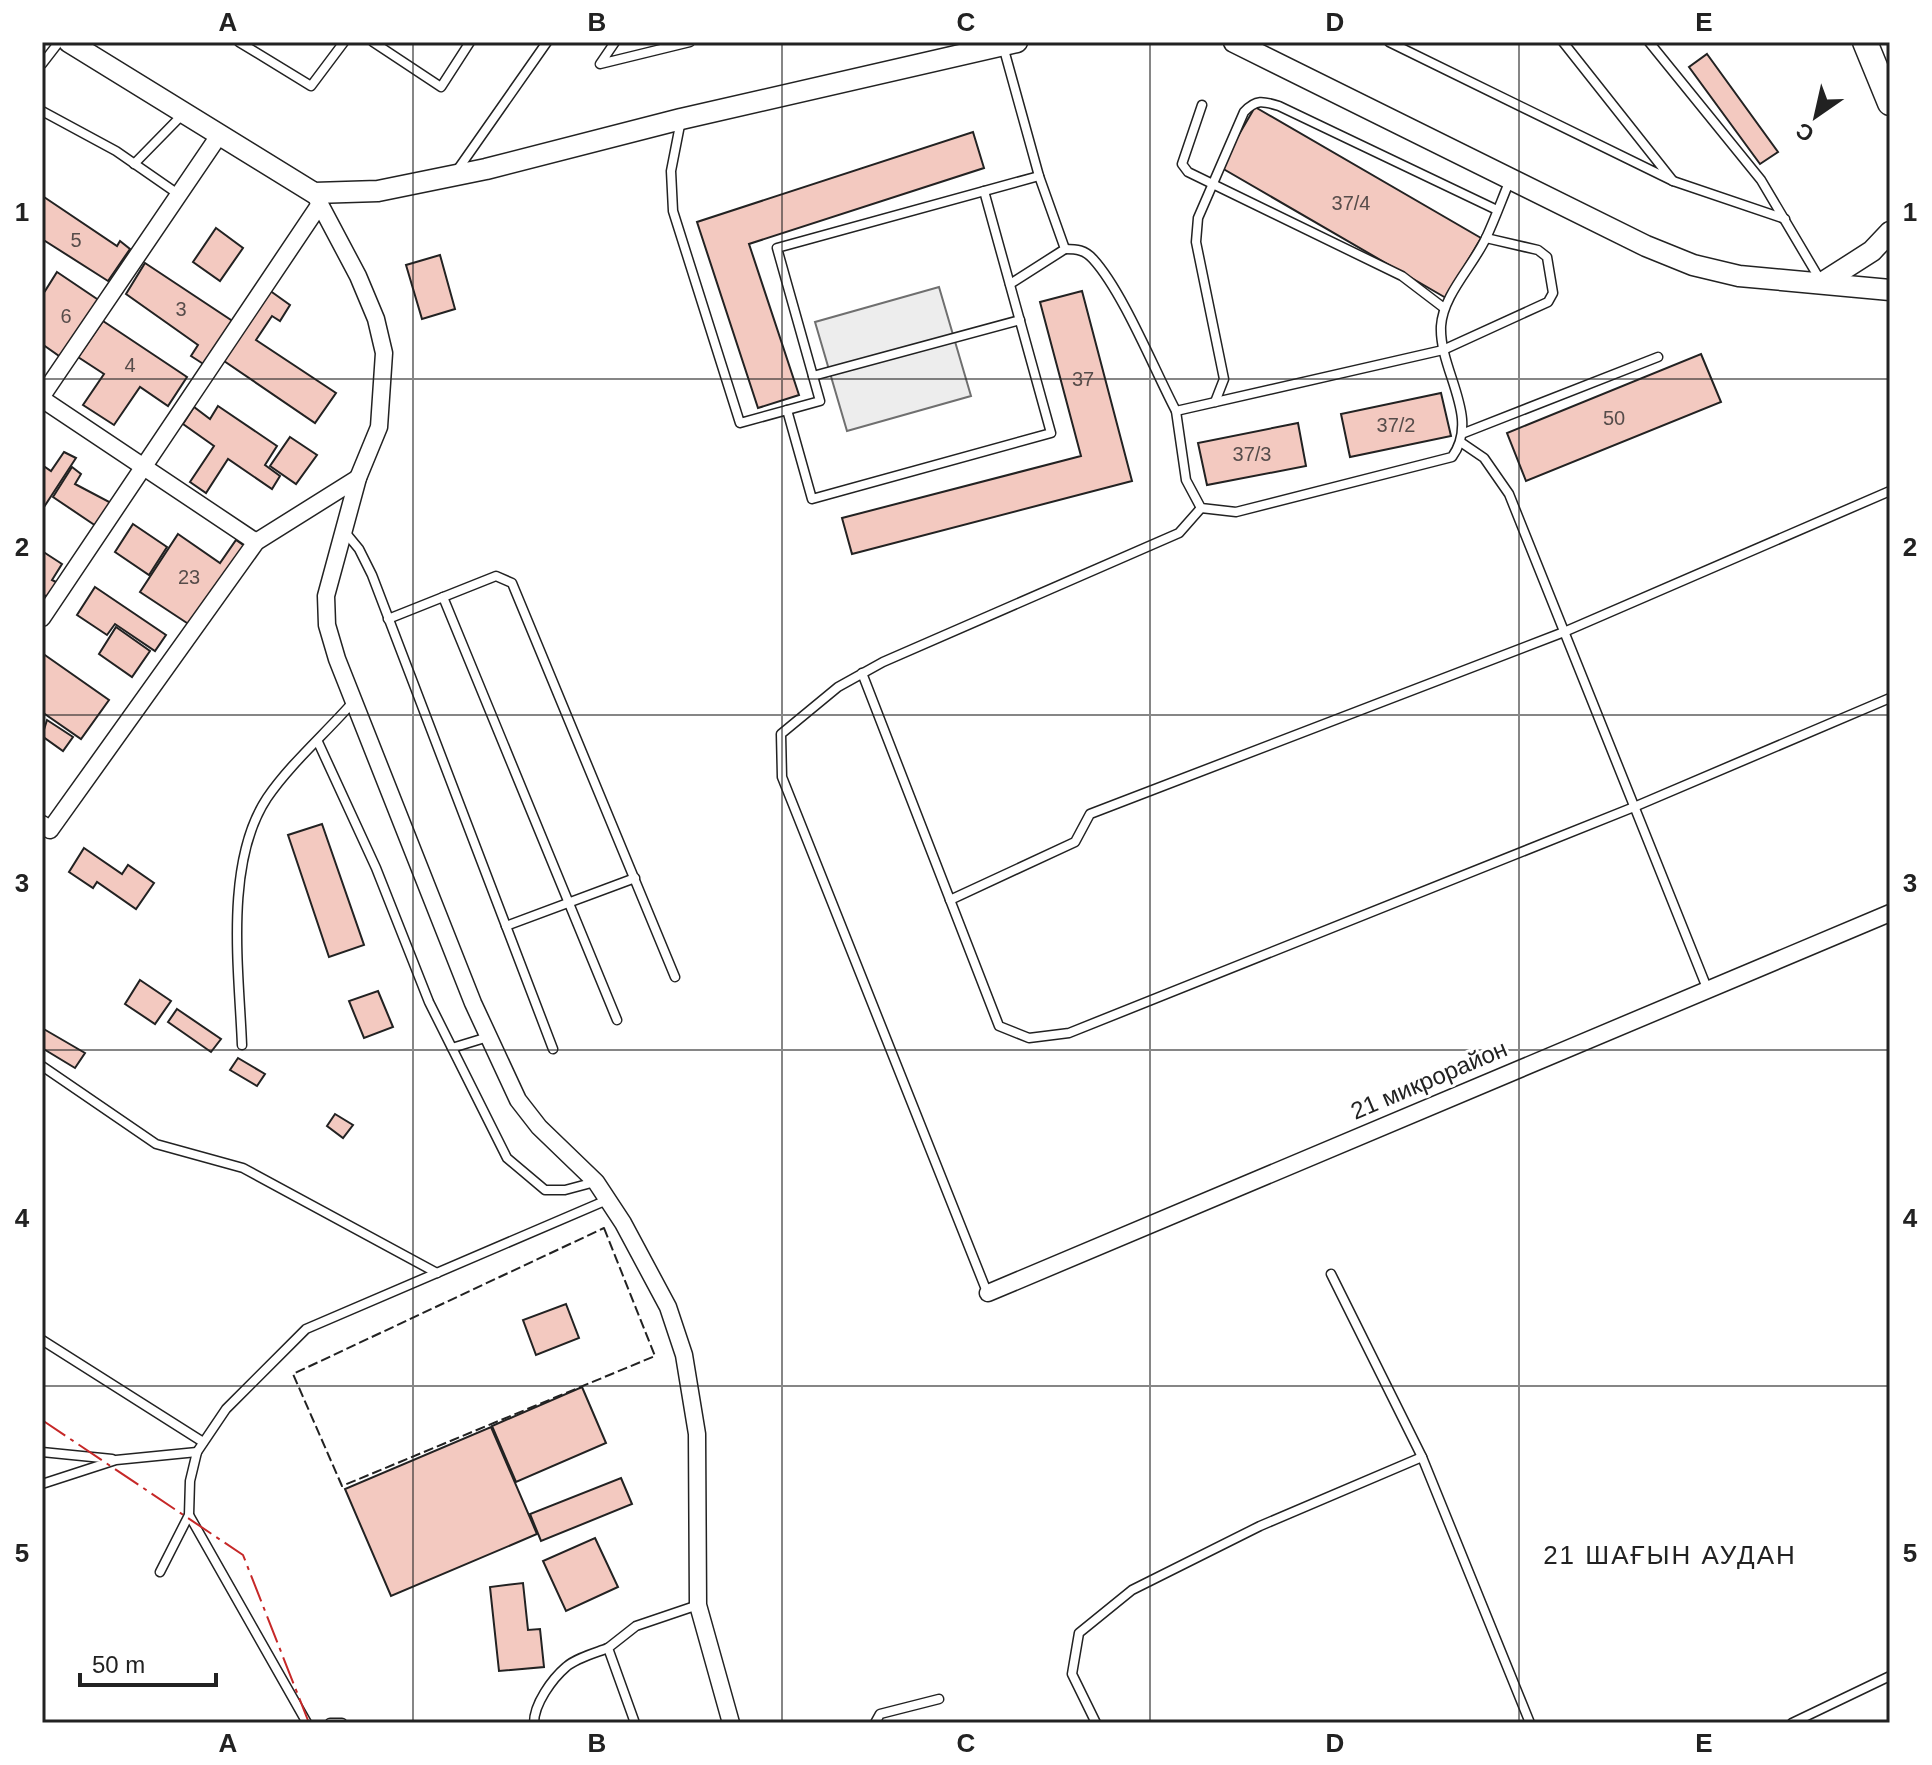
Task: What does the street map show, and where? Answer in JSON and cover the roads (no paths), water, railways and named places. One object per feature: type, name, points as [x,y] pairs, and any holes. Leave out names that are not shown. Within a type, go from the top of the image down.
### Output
[{"type":"main road","points":[[1865,42],[1890,103]]},
{"type":"street","points":[[69,42],[220,134],[317,198],[358,276],[376,319],[384,353],[385,388],[379,427],[358,478],[326,596],[327,625],[354,701],[488,1037],[518,1100],[539,1127],[596,1182],[668,1307],[684,1355],[697,1434],[698,1605],[731,1723]]},
{"type":"street","points":[[1234,42],[1510,180],[1646,246],[1693,265],[1739,276],[1890,290]]},
{"type":"street","points":[[317,198],[378,191],[453,176],[681,119],[1010,44]]},
{"type":"street","points":[[220,134],[42,398],[256,542]]},
{"type":"street","points":[[42,618],[317,198]]},
{"type":"street","points":[[1822,283],[1872,251],[1890,232]]},
{"type":"street","points":[[42,824],[50,830],[256,542],[358,478]]},
{"type":"street","name":"21 микрорайон","points":[[988,1293],[1890,913]]},
{"type":"lane","points":[[42,64],[59,42]]},
{"type":"lane","points":[[239,42],[311,86],[344,42]]},
{"type":"lane","points":[[373,42],[441,87],[470,42]]},
{"type":"lane","points":[[453,176],[547,42]]},
{"type":"lane","points":[[615,42],[600,64],[690,42]]},
{"type":"lane","points":[[1389,42],[1673,181],[1786,219]]},
{"type":"lane","points":[[1563,42],[1673,181]]},
{"type":"lane","points":[[1649,42],[1761,180],[1822,283]]},
{"type":"lane","points":[[1010,44],[1039,176],[1065,249]]},
{"type":"lane","points":[[1215,402],[1224,379],[1196,242],[1198,218],[1244,112],[1252,104],[1262,101],[1497,210]]},
{"type":"lane","points":[[1202,105],[1182,164],[1188,172],[1402,276],[1444,308]]},
{"type":"lane","points":[[42,111],[134,164],[179,195]]},
{"type":"lane","points":[[134,164],[185,112]]},
{"type":"lane","points":[[681,119],[671,171],[673,211],[740,423],[820,401],[777,248],[1039,176]]},
{"type":"lane","points":[[1510,180],[1486,238],[1444,308],[1443,350],[1463,438],[1484,458],[1509,494],[1707,988]]},
{"type":"lane","points":[[787,410],[812,499],[1051,433],[984,191]]},
{"type":"lane","points":[[1176,411],[1443,350],[1548,302],[1553,293],[1547,257],[1538,250],[1486,238]]},
{"type":"lane","points":[[1010,284],[1065,249],[1079,249],[1101,270],[1176,411],[1186,480],[1201,508],[1213,512],[1236,512],[1436,464],[1452,457],[1463,438],[1658,357]]},
{"type":"lane","points":[[813,376],[1020,320]]},
{"type":"lane","points":[[950,900],[1075,842],[1090,814],[1564,632],[1890,491]]},
{"type":"lane","points":[[988,1293],[782,777],[781,734],[838,687],[862,673],[1179,533],[1201,508]]},
{"type":"lane","points":[[345,532],[366,561],[553,1049]]},
{"type":"lane","points":[[388,619],[496,576],[512,583],[675,977]]},
{"type":"lane","points":[[443,597],[617,1020]]},
{"type":"lane","points":[[862,673],[999,1026],[1029,1038],[1069,1033],[1634,807],[1890,698]]},
{"type":"lane","points":[[242,1045],[238,902],[248,840],[267,798],[354,701]]},
{"type":"lane","points":[[318,742],[452,1048],[507,1158],[545,1190],[565,1190],[596,1182]]},
{"type":"lane","points":[[506,926],[635,878]]},
{"type":"lane","points":[[452,1048],[488,1037]]},
{"type":"lane","points":[[42,1066],[156,1144],[243,1168],[437,1273]]},
{"type":"lane","points":[[160,1572],[189,1515],[190,1481],[197,1452],[203,1442],[226,1409],[306,1329],[608,1200]]},
{"type":"lane","points":[[1331,1274],[1422,1457],[1530,1723]]},
{"type":"lane","points":[[42,1340],[203,1442]]},
{"type":"lane","points":[[42,1452],[116,1460],[197,1452]]},
{"type":"lane","points":[[1096,1723],[1072,1674],[1079,1633],[1100,1615],[1132,1590],[1260,1526],[1422,1457]]},
{"type":"lane","points":[[42,1484],[116,1460]]},
{"type":"lane","points":[[189,1515],[307,1723]]},
{"type":"lane","points":[[534,1723],[534,1714],[544,1696],[567,1665],[608,1648],[636,1626],[698,1605]]},
{"type":"lane","points":[[608,1648],[635,1723]]},
{"type":"lane","points":[[1792,1723],[1890,1676]]},
{"type":"lane","points":[[875,1723],[880,1714],[939,1699]]},
{"type":"lane","points":[[330,1723],[342,1723]]},
{"type":"district","name":"21 ШАҒЫН АУДАН","points":[[1670,1555]]}]
